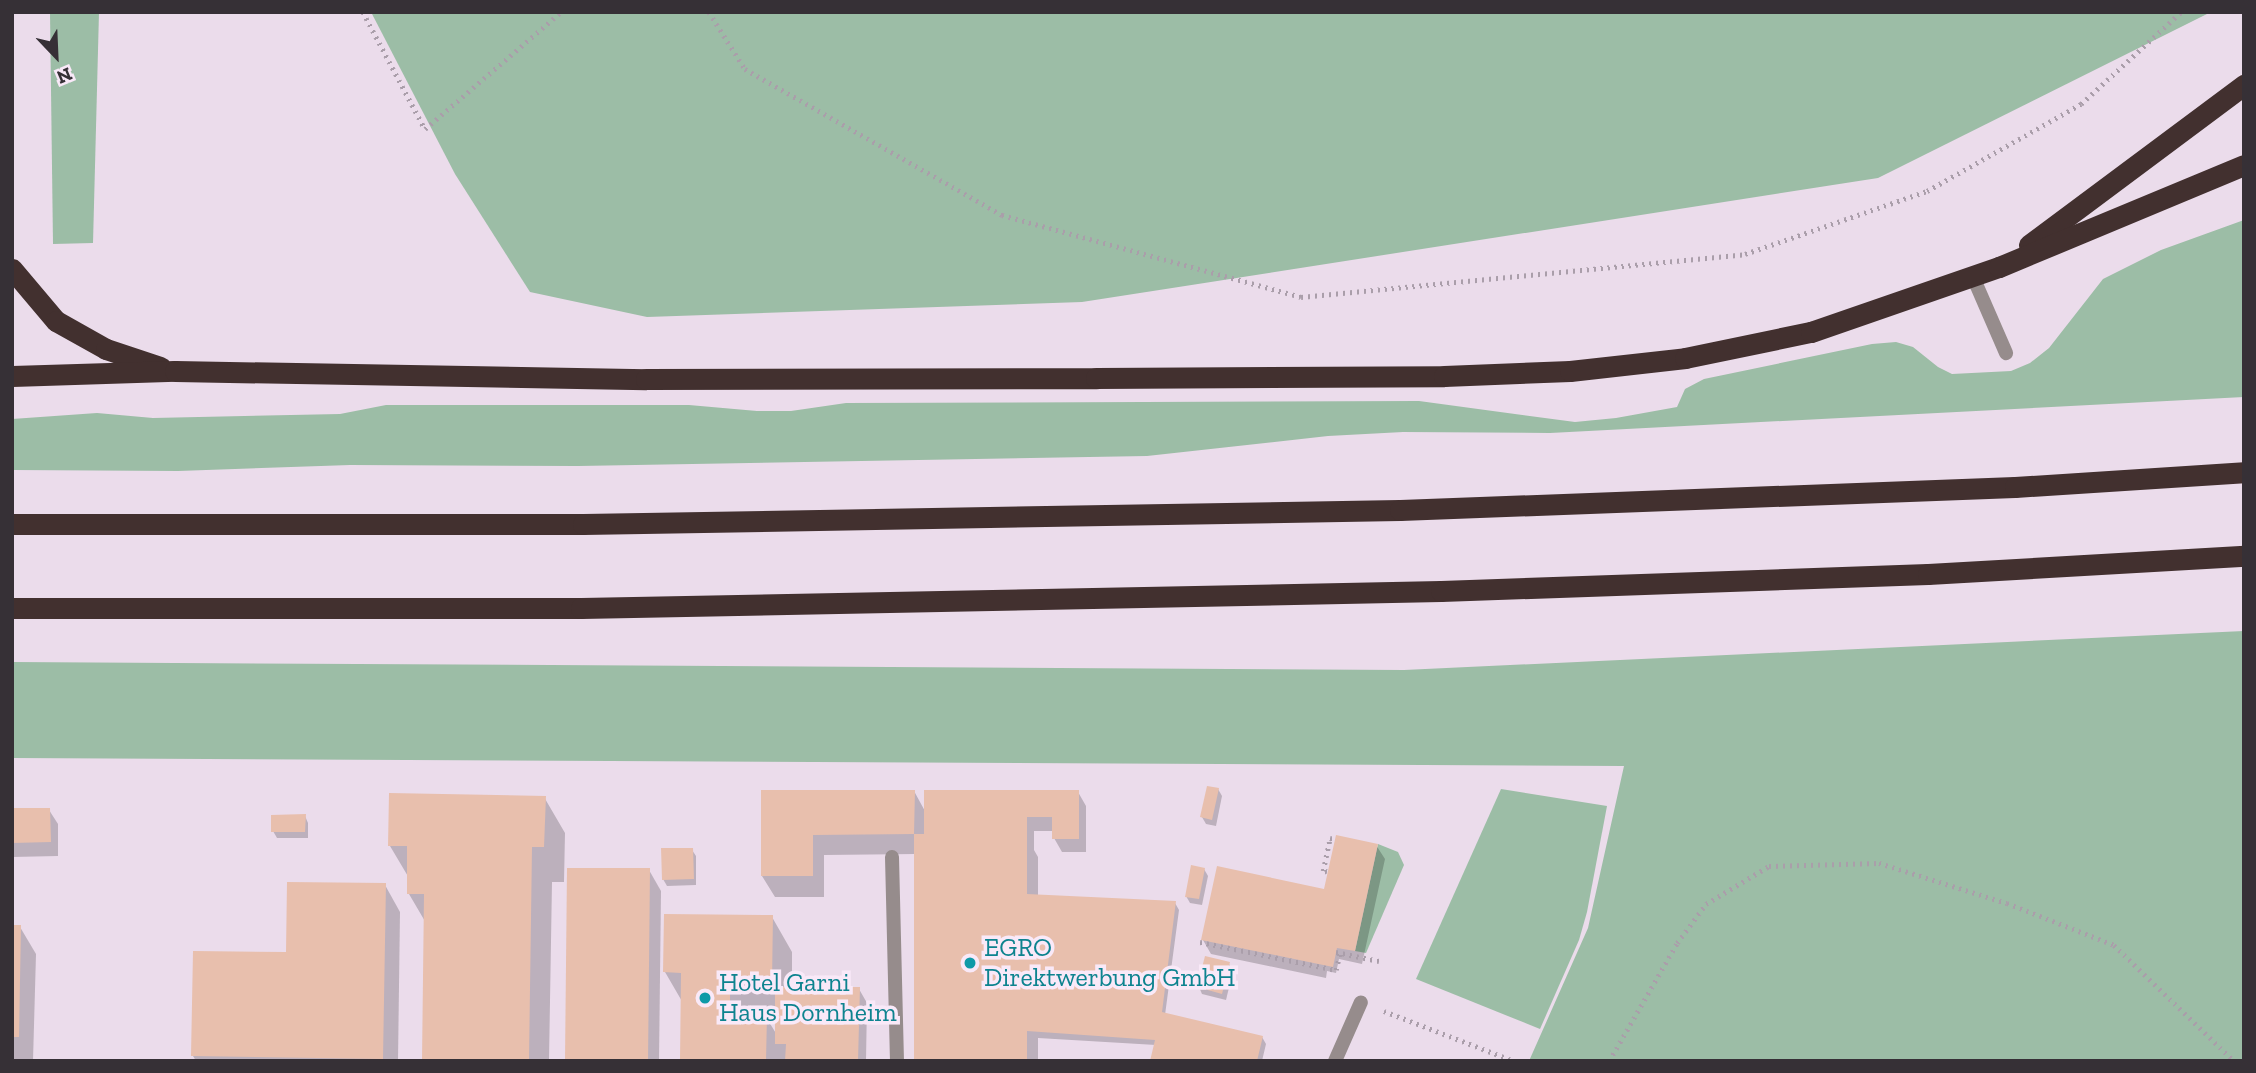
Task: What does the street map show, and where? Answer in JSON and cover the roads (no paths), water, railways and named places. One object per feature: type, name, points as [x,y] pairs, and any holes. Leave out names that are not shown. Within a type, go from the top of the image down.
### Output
[{"type":"highway","points":[[1999,267],[2244,85]]},
{"type":"highway","points":[[12,376],[175,372],[783,379],[1444,376],[1570,371],[1685,358],[1811,332],[1973,277],[2244,166]]},
{"type":"highway","points":[[12,269],[55,321],[106,349],[175,372]]},
{"type":"highway","points":[[12,524],[583,524],[1401,510],[2015,487],[2244,472]]},
{"type":"highway","points":[[12,608],[581,608],[1441,592],[1928,574],[2244,556]]},
{"type":"street","points":[[1973,277],[2006,353]]},
{"type":"street","points":[[892,857],[897,1061]]},
{"type":"street","points":[[1335,1061],[1361,1002]]},
{"type":"place","name":"EGRO Direktwerbung GmbH","points":[[970,963]]},
{"type":"place","name":"Hotel Garni Haus Dornheim","points":[[705,998]]}]
